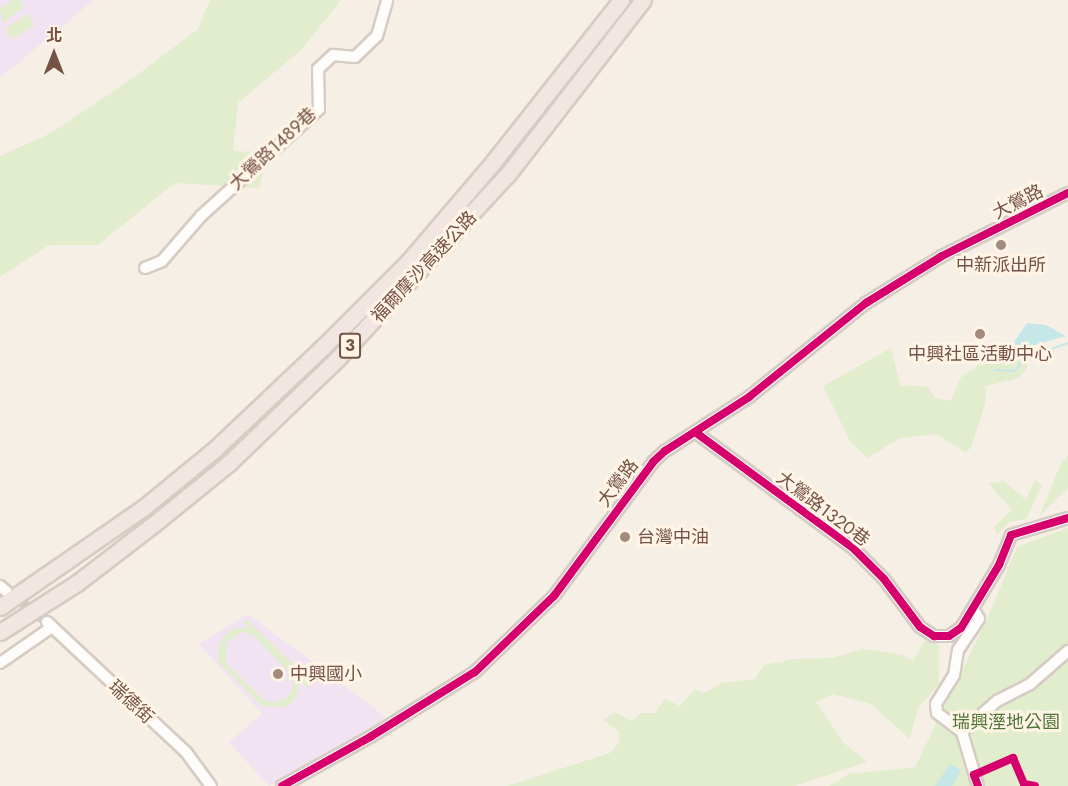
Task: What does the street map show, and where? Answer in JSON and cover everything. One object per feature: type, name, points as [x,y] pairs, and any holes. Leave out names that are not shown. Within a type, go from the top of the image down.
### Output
[{"type":"highway","name":"福爾摩沙高速公路","points":[[0,607],[143,508],[215,449],[324,346],[409,261],[494,161],[621,0]]},
{"type":"highway","name":"福爾摩沙高速公路","points":[[0,632],[77,583],[174,508],[229,463],[338,358],[508,174],[643,0]]},
{"type":"street","name":"大鶯路1489巷","points":[[146,268],[162,261],[201,216],[319,109],[318,69],[333,55],[355,57],[377,36],[387,0]]},
{"type":"street","name":"大鶯路","points":[[282,786],[370,737],[475,672],[554,596],[653,462],[749,397],[866,303],[942,256],[1068,193]]},
{"type":"street","name":"大鶯路1320巷","points":[[695,432],[854,549],[927,632],[943,637],[956,632],[974,610],[1011,535],[1068,518]]},
{"type":"street","points":[[974,610],[979,619],[958,650],[954,675],[936,705],[937,713],[962,732],[978,786]]},
{"type":"street","name":"瑞德街","points":[[0,663],[49,624],[186,752],[210,786]]},
{"type":"street","points":[[962,732],[997,701],[1029,685],[1068,651]]},
{"type":"shaded area","points":[[0,0],[94,0],[0,78]]},
{"type":"shaded area","name":"中興國小","points":[[248,614],[386,717],[317,763],[269,786],[229,742],[262,714],[199,644]]},
{"type":"green space","points":[[12,0],[19,0],[24,7],[3,23],[0,9]]},
{"type":"green space","points":[[210,0],[341,0],[302,49],[238,103],[233,150],[268,155],[259,188],[175,183],[98,245],[49,245],[0,277],[0,156],[51,133],[136,76],[198,29]]},
{"type":"green space","points":[[28,14],[35,25],[12,39],[5,28]]},
{"type":"green space","points":[[891,348],[900,385],[928,387],[935,398],[951,401],[961,377],[1003,348],[1028,366],[1019,378],[986,386],[985,404],[971,448],[965,452],[936,434],[900,438],[868,458],[851,443],[823,386]]},
{"type":"green space","points":[[1068,455],[1068,488],[1040,515],[1061,463]]},
{"type":"green space","points":[[1035,480],[1042,485],[1026,519],[1009,522],[997,535],[994,527],[1012,510],[989,484],[1004,481],[1026,500]]},
{"type":"green space","name":"瑞興溼地公園","points":[[1068,528],[1068,786],[829,786],[849,774],[915,767],[989,615],[1017,547]]},
{"type":"green space","points":[[246,619],[314,683],[307,688],[300,680],[296,698],[287,707],[262,706],[219,663],[218,648],[222,638],[234,628],[249,628],[243,622]],"holes":[[[242,632],[253,635],[293,676],[293,688],[287,697],[277,702],[264,700],[226,663],[227,642]]]},
{"type":"green space","points":[[924,641],[939,645],[939,684],[918,708],[910,739],[871,704],[833,694],[816,702],[844,743],[867,762],[795,786],[507,786],[610,753],[619,743],[619,732],[603,720],[615,712],[631,721],[642,713],[655,713],[665,699],[680,706],[695,689],[704,693],[722,683],[755,679],[764,665],[795,659],[832,658],[864,649],[903,655],[913,661]]},
{"type":"water","points":[[1027,323],[1046,325],[1066,336],[1034,345],[1022,355],[1014,342]]},
{"type":"water","points":[[950,764],[961,770],[952,786],[935,786]]},
{"type":"waterway","points":[[995,370],[1015,371],[1023,359],[1068,343]]},
{"type":"tunnel","points":[[11,594],[47,622]]},
{"type":"cycle path","points":[[282,786],[370,737],[475,672],[554,596],[653,462],[665,451],[749,397],[866,303],[942,256],[1068,193]]},
{"type":"cycle path","points":[[695,432],[854,549],[884,579],[920,627],[934,636],[949,636],[961,628],[999,565],[1011,535],[1068,518]]},
{"type":"cycle path","points":[[978,786],[974,775],[1013,758],[1024,784],[1035,786]]},
{"type":"place","name":"中新派出所","points":[[1001,245]]},
{"type":"place","name":"中興社區活動中心","points":[[980,334]]},
{"type":"place","name":"台灣中油","points":[[625,537]]},
{"type":"place","name":"中興國小","points":[[278,674]]}]
